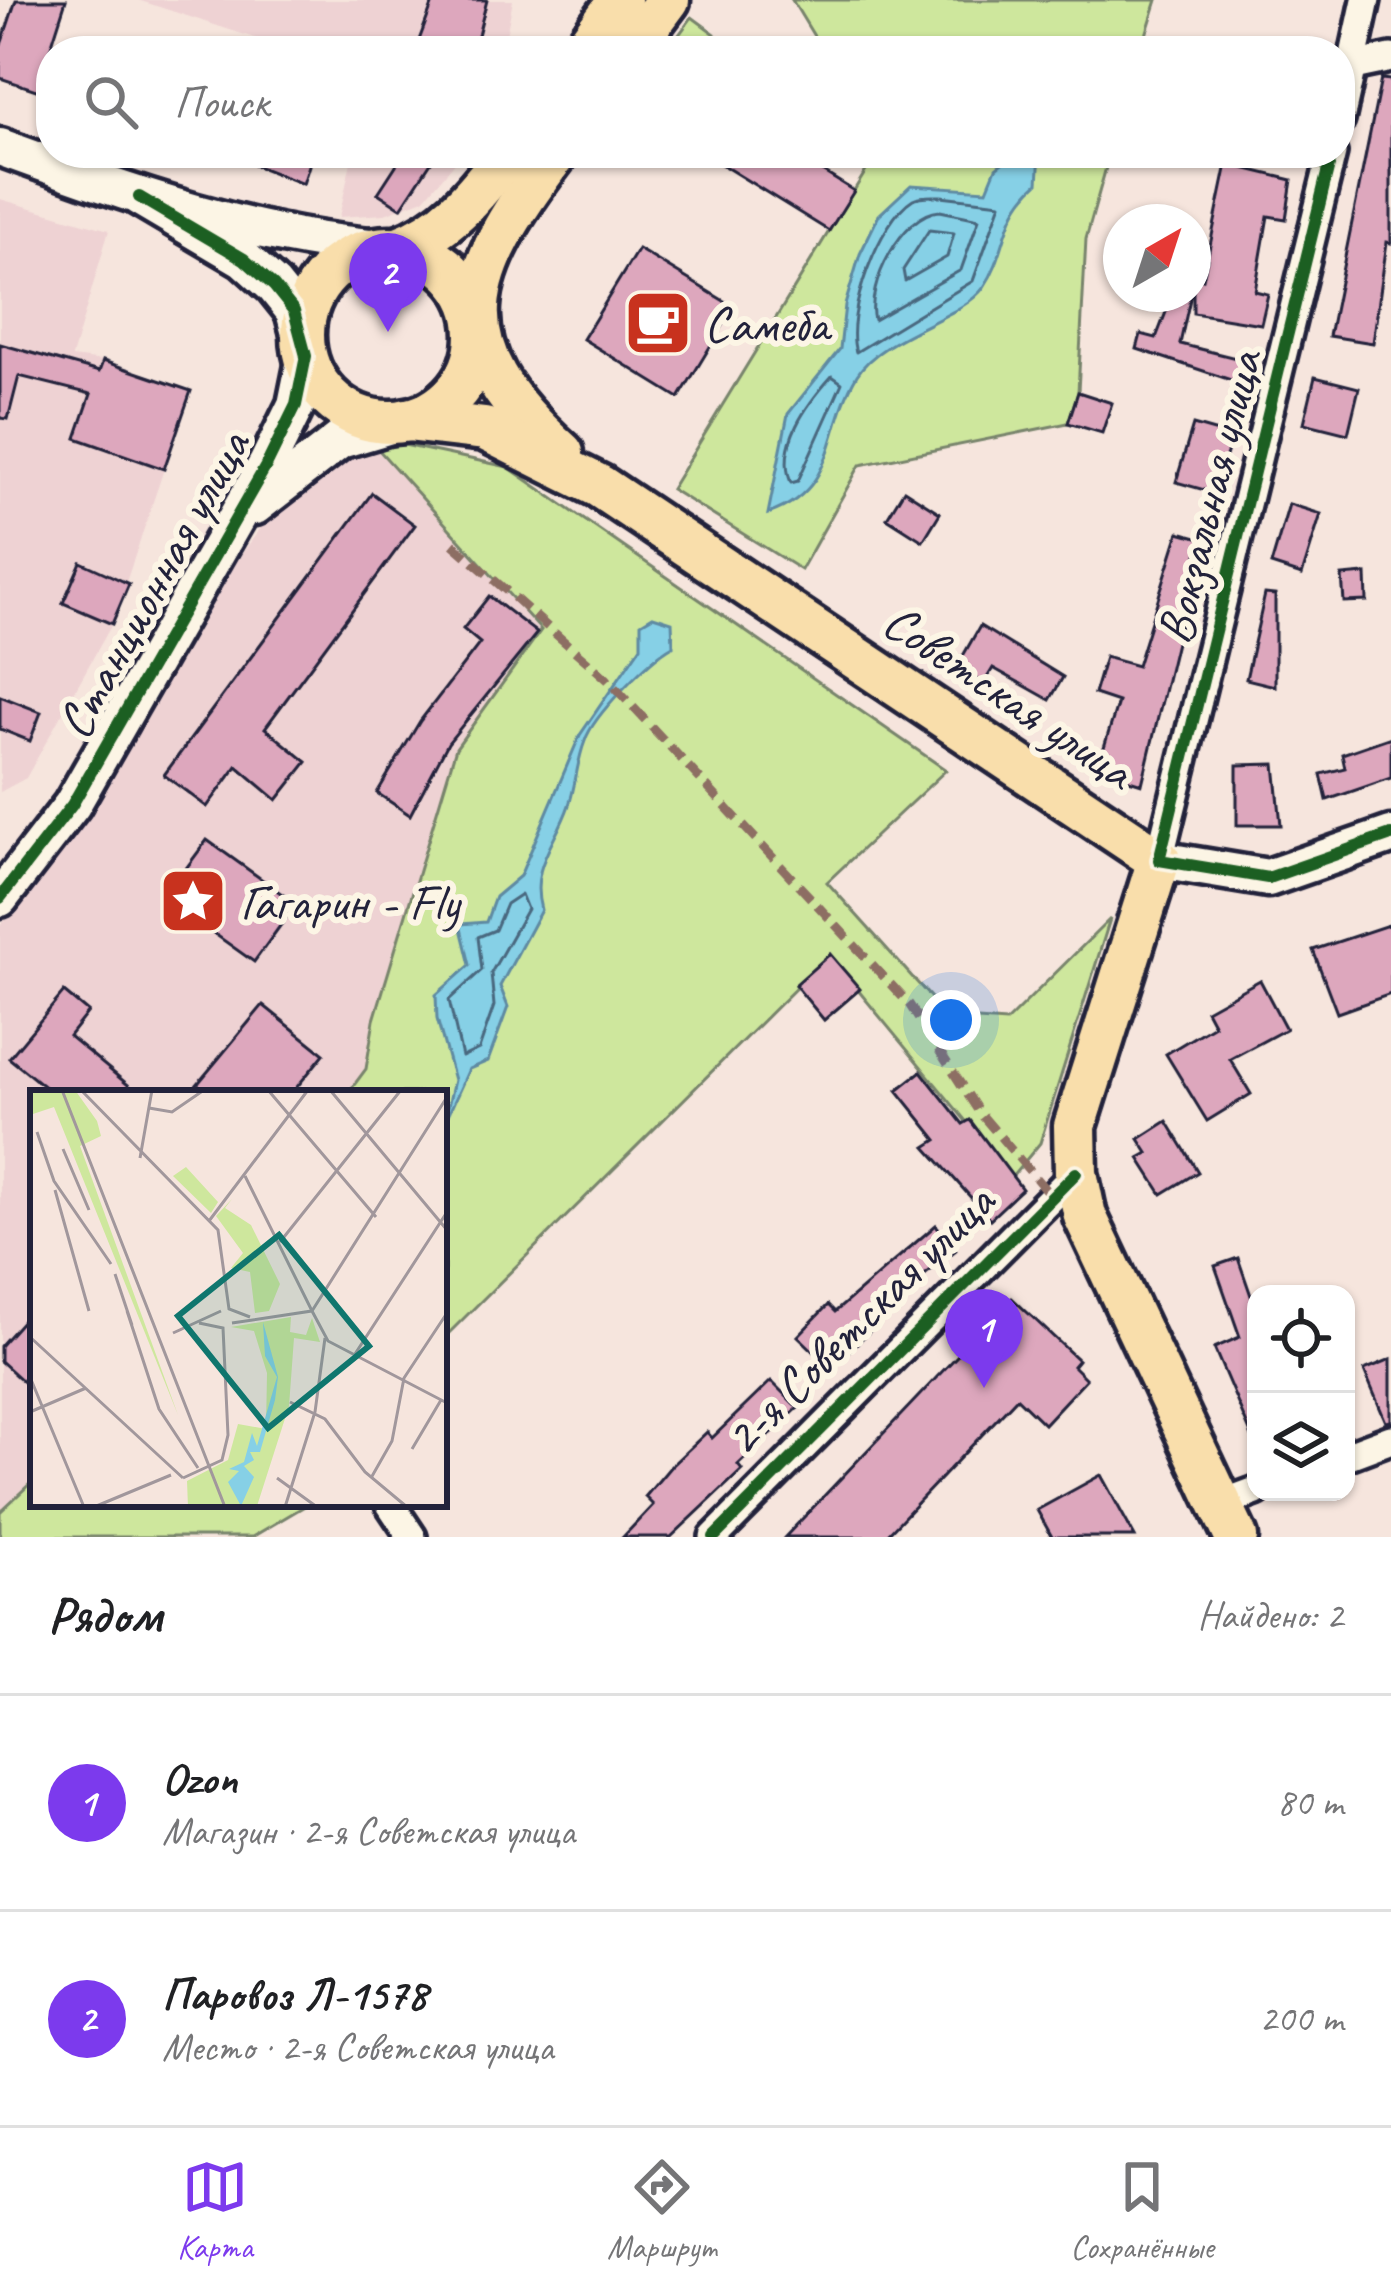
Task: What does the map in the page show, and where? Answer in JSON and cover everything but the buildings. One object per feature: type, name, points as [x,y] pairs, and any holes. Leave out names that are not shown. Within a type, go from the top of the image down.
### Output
[{"type":"main road","points":[[594,36],[620,0]]},
{"type":"main road","points":[[641,36],[668,0]]},
{"type":"main road","points":[[496,168],[472,199],[431,236],[348,259],[321,283],[307,310],[306,356],[320,386],[340,406],[381,422],[407,421],[428,414],[462,385],[476,352],[479,281],[502,224],[545,168]]},
{"type":"main road","points":[[396,249],[424,255],[447,269],[465,291],[476,317]]},
{"type":"main road","name":"Советская улица","points":[[476,317],[486,359],[516,406],[599,486]]},
{"type":"main road","name":"Советская улица","points":[[407,421],[485,429],[599,486],[1160,860]]},
{"type":"main road","name":"Вокзальная улица","points":[[1160,860],[1075,1126],[1076,1173],[1084,1216],[1238,1511]]},
{"type":"street","points":[[1355,56],[1366,0]]},
{"type":"street","points":[[1355,66],[1391,58]]},
{"type":"street","points":[[0,147],[36,160]]},
{"type":"street","points":[[58,168],[139,197],[317,244],[396,249]]},
{"type":"street","name":"Вокзальная улица","points":[[1160,860],[1328,168]]},
{"type":"street","points":[[139,197],[244,259],[274,286],[294,311],[306,356]]},
{"type":"street","name":"Станционная улица","points":[[0,898],[73,805],[296,405],[306,356]]},
{"type":"street","name":"Станционная улица","points":[[226,533],[284,478],[340,440],[407,421]]},
{"type":"street","name":"Советская улица","points":[[1160,860],[1268,878],[1391,835]]},
{"type":"street","name":"2-я Советская улица","points":[[714,1537],[1076,1173]]},
{"type":"street","points":[[1355,1453],[1391,1439]]},
{"type":"street","points":[[392,1507],[412,1537]]},
{"type":"shaded area","points":[[138,0],[513,0],[506,36],[248,36]]},
{"type":"shaded area","points":[[350,168],[450,168],[424,199],[385,214],[339,217]]},
{"type":"shaded area","points":[[0,199],[109,230],[72,357],[103,361],[76,438],[164,469],[112,624],[26,778],[0,792]]},
{"type":"shaded area","points":[[377,448],[541,630],[456,749],[374,1020],[366,1069],[350,1090],[30,1090],[30,1484],[0,1512],[0,925],[34,889],[93,799],[207,601],[274,510],[322,470]]},
{"type":"green space","points":[[792,0],[1157,0],[1146,36],[814,36]]},
{"type":"green space","points":[[692,17],[716,36],[678,36]]},
{"type":"green space","points":[[868,168],[1106,168],[1086,239],[1078,392],[1068,423],[860,465],[801,570],[671,489]]},
{"type":"green space","points":[[404,445],[508,467],[946,770],[827,882],[949,1018],[1006,1022],[1110,919],[1040,1143],[1012,1177],[829,955],[447,1335],[447,1090],[350,1090],[366,1069],[374,1020],[456,748],[541,630],[377,448]]},
{"type":"green space","points":[[30,1484],[30,1507],[303,1507],[252,1537],[0,1537],[0,1512]]},
{"type":"water","points":[[996,168],[1039,168],[1038,183],[1017,208],[984,287],[959,308],[869,361],[847,396],[819,474],[791,503],[768,514],[788,414],[840,349],[845,305],[860,254],[879,215],[911,185],[987,190]]},
{"type":"water","points":[[653,616],[672,622],[673,646],[624,688],[590,730],[569,805],[541,868],[541,910],[500,986],[508,1007],[488,1061],[469,1069],[447,1117],[454,1080],[437,1019],[436,995],[470,965],[460,924],[486,922],[495,897],[520,876],[580,735],[641,646],[641,623]]},
{"type":"marked path","points":[[453,544],[607,679],[909,1004],[979,1112],[1051,1196]]},
{"type":"cycle path","points":[[1328,168],[1159,860],[1268,878],[1391,835]]},
{"type":"cycle path","points":[[0,898],[72,805],[267,464],[296,405],[306,356],[294,311],[274,286],[244,259],[139,197]]},
{"type":"cycle path","points":[[714,1537],[1076,1173]]},
{"type":"place","name":"Самеба","points":[[658,323]]},
{"type":"place","name":"Паровоз Л-1578","points":[[388,332]]},
{"type":"place","name":"Гагарин - Fly","points":[[193,901]]},
{"type":"place","name":"Ozon","points":[[984,1388]]}]
